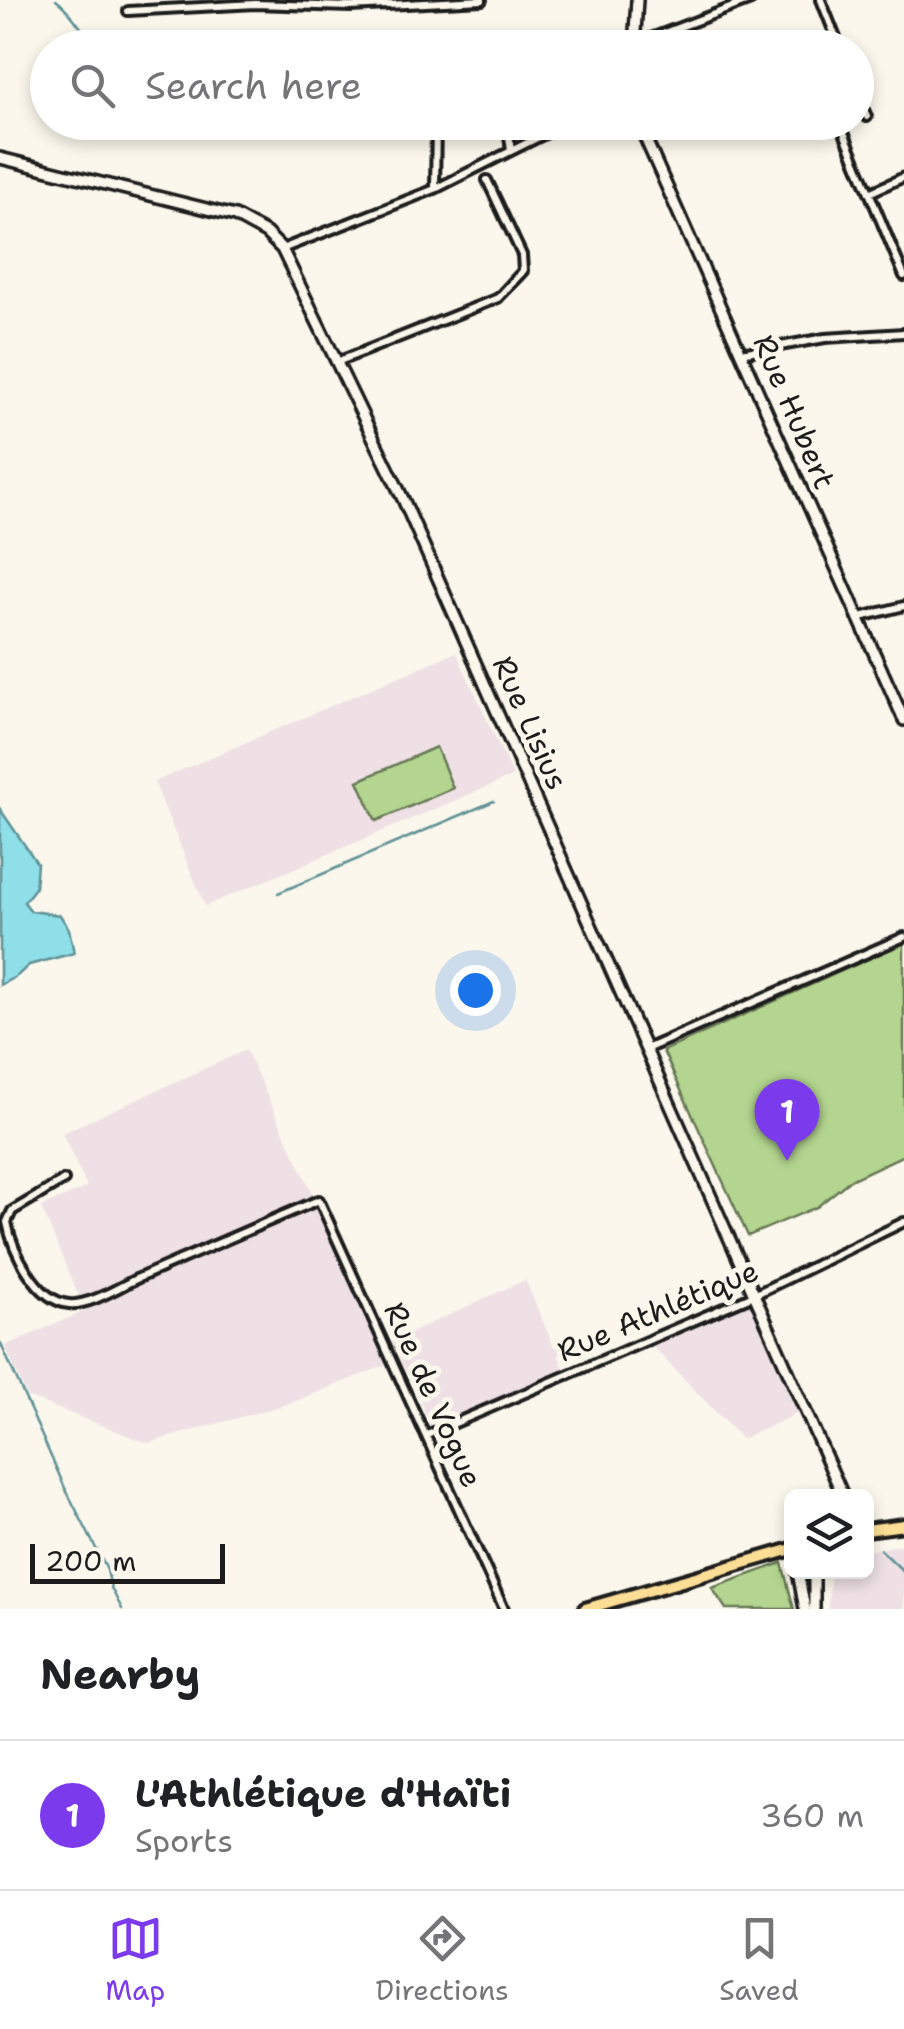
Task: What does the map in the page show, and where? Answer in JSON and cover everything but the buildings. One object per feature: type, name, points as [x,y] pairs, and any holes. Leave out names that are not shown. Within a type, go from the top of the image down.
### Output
[{"type":"main road","points":[[874,1528],[904,1525]]},
{"type":"main road","points":[[585,1609],[784,1551]]},
{"type":"street","points":[[128,12],[255,4],[482,0]]},
{"type":"street","points":[[635,30],[638,0]]},
{"type":"street","points":[[675,30],[751,0]]},
{"type":"street","points":[[821,0],[833,30]]},
{"type":"street","points":[[435,189],[436,140]]},
{"type":"street","points":[[509,140],[510,151]]},
{"type":"street","points":[[290,246],[435,189],[532,140]]},
{"type":"street","name":"Rue Hubert","points":[[646,140],[856,618],[900,701],[904,720]]},
{"type":"street","points":[[847,140],[904,276]]},
{"type":"street","name":"Rue Lisius","points":[[0,158],[235,216],[290,246],[338,362],[404,500],[840,1489]]},
{"type":"street","points":[[869,193],[904,177]]},
{"type":"street","points":[[338,362],[498,298],[521,275],[525,267],[522,256],[487,180]]},
{"type":"street","points":[[741,354],[825,338],[904,333]]},
{"type":"street","points":[[856,618],[904,606]]},
{"type":"street","points":[[645,1050],[904,937]]},
{"type":"street","name":"Rue de Vogue","points":[[64,1180],[12,1211],[7,1222],[29,1273],[47,1294],[68,1304],[92,1298],[319,1200],[504,1609]]},
{"type":"street","name":"Rue Athlétique","points":[[427,1435],[756,1294],[904,1222]]},
{"type":"street","points":[[799,1579],[805,1609]]},
{"type":"street","points":[[814,1579],[814,1609]]},
{"type":"shaded area","points":[[456,652],[513,776],[205,906],[154,782]]},
{"type":"shaded area","points":[[246,1050],[391,1363],[288,1404],[148,1443],[27,1397],[5,1346],[85,1311],[41,1207],[87,1187],[62,1133]]},
{"type":"shaded area","points":[[525,1280],[554,1347],[559,1345],[563,1352],[558,1356],[566,1372],[436,1429],[430,1427],[391,1342]]},
{"type":"shaded area","points":[[752,1303],[801,1412],[742,1439],[652,1346]]},
{"type":"shaded area","points":[[904,1544],[904,1609],[828,1609],[830,1579],[874,1579],[874,1550]]},
{"type":"green space","points":[[436,747],[453,788],[376,821],[358,781]]},
{"type":"green space","points":[[904,943],[904,1155],[850,1180],[817,1207],[748,1236],[663,1051]]},
{"type":"green space","points":[[782,1563],[794,1609],[726,1609],[712,1588]]},
{"type":"water","points":[[0,809],[37,863],[35,888],[24,902],[31,911],[60,915],[69,929],[74,953],[29,965],[0,985]]},
{"type":"waterway","points":[[56,0],[83,30]]},
{"type":"waterway","points":[[278,893],[494,801]]},
{"type":"waterway","points":[[0,1342],[122,1609]]},
{"type":"waterway","points":[[880,1549],[904,1572]]},
{"type":"place","name":"L'Athlétique d'Haïti","points":[[787,1161]]}]
